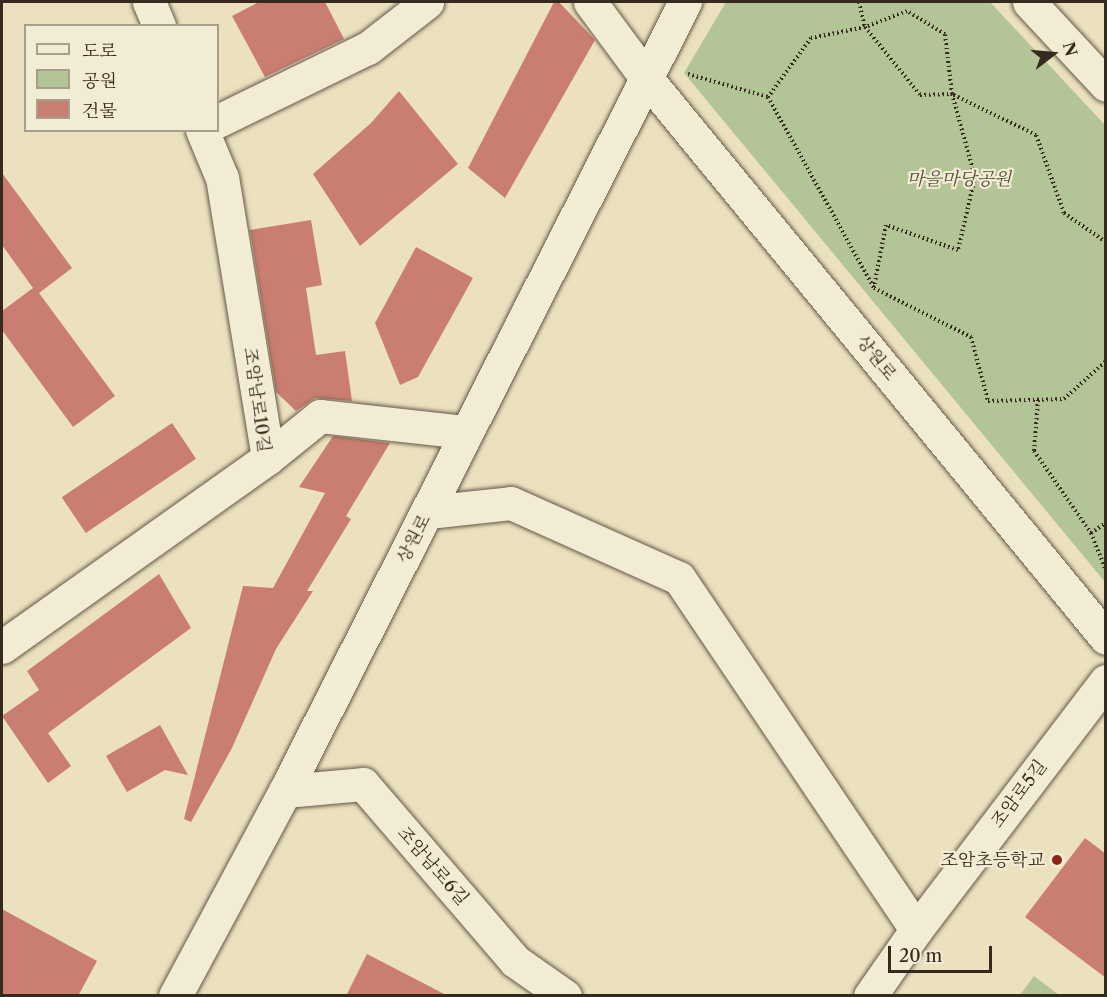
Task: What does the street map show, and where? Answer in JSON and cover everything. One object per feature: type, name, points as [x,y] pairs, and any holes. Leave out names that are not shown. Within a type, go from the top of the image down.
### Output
[{"type":"street","points":[[149,2],[158,24]]},
{"type":"street","points":[[219,121],[368,48],[427,2]]},
{"type":"street","points":[[590,2],[647,79]]},
{"type":"street","name":"상원로","points":[[175,996],[285,792],[686,2]]},
{"type":"street","points":[[1029,2],[1106,85]]},
{"type":"street","name":"상원로","points":[[647,79],[1106,638]]},
{"type":"street","name":"조암남로10길","points":[[2,647],[268,458],[222,178],[203,132]]},
{"type":"street","points":[[268,458],[320,416],[466,432]]},
{"type":"street","points":[[428,512],[511,503],[679,578],[916,930]]},
{"type":"street","name":"조암로5길","points":[[870,996],[916,930],[1106,681]]},
{"type":"street","name":"조암남로6길","points":[[285,792],[363,784],[515,961],[566,996]]},
{"type":"path","points":[[860,2],[865,27],[920,95],[952,94],[1036,135],[1064,213],[1106,243]]},
{"type":"path","points":[[768,97],[811,39],[865,27],[908,11],[945,34],[952,94],[975,177],[958,250],[886,225],[874,288]]},
{"type":"path","points":[[684,73],[768,97],[874,288],[971,337],[988,401],[1064,399],[1106,361]]},
{"type":"path","points":[[1038,400],[1034,451],[1091,533],[1106,571]]},
{"type":"path","points":[[1091,533],[1106,523]]},
{"type":"green space","name":"마을마당공원","points":[[726,2],[990,2],[1105,125],[1105,582],[684,73]]},
{"type":"green space","points":[[1034,976],[1059,995],[1020,995]]},
{"type":"building","points":[[259,2],[325,2],[344,39],[265,77],[232,16]]},
{"type":"building","points":[[554,2],[559,2],[595,40],[505,198],[468,168]]},
{"type":"building","points":[[399,91],[458,164],[360,246],[313,174],[371,123]]},
{"type":"building","points":[[2,173],[72,268],[39,293],[115,396],[73,427],[2,330],[2,311],[33,288],[2,245]]},
{"type":"building","points":[[311,220],[322,285],[306,288],[316,355],[345,351],[352,401],[315,398],[296,411],[276,392],[250,230]]},
{"type":"building","points":[[416,247],[473,278],[418,377],[400,385],[375,323]]},
{"type":"building","points":[[172,423],[196,459],[86,533],[62,497]]},
{"type":"building","points":[[333,436],[390,443],[346,516],[351,519],[307,591],[313,591],[276,649],[232,748],[191,822],[184,819],[243,586],[273,588],[325,493],[299,487]]},
{"type":"building","points":[[159,574],[191,628],[48,733],[71,766],[48,783],[2,716],[39,690],[27,671]]},
{"type":"building","points":[[160,725],[188,775],[165,770],[127,792],[106,756]]},
{"type":"building","points":[[1085,838],[1106,854],[1106,978],[1025,917]]},
{"type":"building","points":[[2,909],[97,961],[78,996],[2,996]]},
{"type":"building","points":[[367,954],[448,996],[346,996]]},
{"type":"place","name":"조암초등학교","points":[[1057,860]]}]
